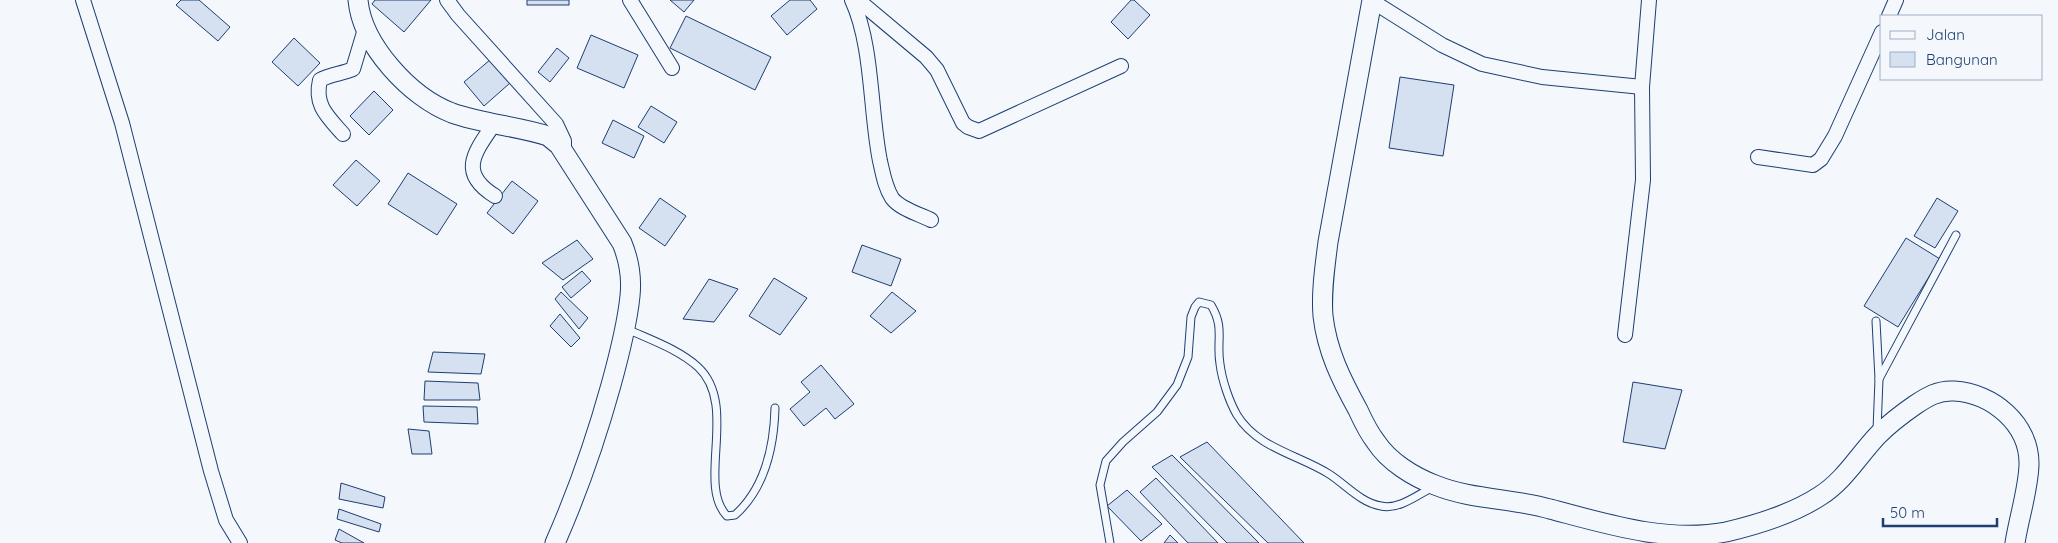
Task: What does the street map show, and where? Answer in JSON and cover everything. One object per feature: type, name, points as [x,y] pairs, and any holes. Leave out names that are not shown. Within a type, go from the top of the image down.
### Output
[{"type":"street","points":[[83,0],[122,123],[211,471],[226,520],[240,543]]},
{"type":"street","points":[[358,0],[365,30],[382,57],[407,84],[428,100],[451,113],[548,136],[564,152],[622,244],[628,258],[630,295],[622,345],[595,442],[576,496],[555,543]]},
{"type":"street","points":[[447,0],[458,15],[556,124],[564,140],[564,152]]},
{"type":"street","points":[[630,0],[672,68]]},
{"type":"street","points":[[852,0],[857,10],[862,33],[877,146],[886,186],[892,199],[904,208],[931,220]]},
{"type":"street","points":[[858,0],[926,57],[937,70],[963,123],[979,131],[1121,66]]},
{"type":"street","points":[[1642,88],[1542,78],[1482,64],[1442,45],[1372,0],[1328,242],[1323,314],[1330,354],[1341,380],[1376,443],[1412,474],[1463,494],[1525,502],[1625,530],[1671,538],[1708,536],[1755,524],[1805,505],[1820,496],[1848,472],[1877,436],[1906,411],[1929,395],[1953,390],[1977,394],[2004,410],[2016,424],[2025,442],[2029,464],[2017,542]]},
{"type":"street","points":[[1625,335],[1642,180],[1642,88],[1649,0]]},
{"type":"street","points":[[1889,15],[1896,0]]},
{"type":"street","points":[[343,134],[321,107],[318,85],[320,80],[328,75],[341,74],[353,69],[365,30]]},
{"type":"street","points":[[1758,157],[1813,165],[1820,159],[1835,136],[1880,36]]},
{"type":"street","points":[[494,124],[476,149],[473,164],[475,178],[481,187],[496,196]]},
{"type":"lane","points":[[1879,379],[1956,235]]},
{"type":"lane","points":[[1110,543],[1100,485],[1106,461],[1123,442],[1157,412],[1177,385],[1188,357],[1192,317],[1195,307],[1199,302],[1211,305],[1217,314],[1221,333],[1220,363],[1238,415],[1252,431],[1273,448],[1329,474],[1358,496],[1380,506],[1397,506],[1436,485]]},
{"type":"lane","points":[[1876,321],[1879,379],[1877,436]]},
{"type":"lane","points":[[624,328],[677,352],[698,367],[708,380],[715,395],[716,498],[722,511],[727,516],[736,516],[746,506],[756,490],[770,456],[774,436],[775,408]]},
{"type":"building","points":[[181,0],[199,0],[230,27],[218,41],[176,5]]},
{"type":"building","points":[[375,0],[431,0],[404,32],[372,4]]},
{"type":"building","points":[[527,0],[569,0],[569,5],[527,5]]},
{"type":"building","points":[[670,0],[694,0],[684,12]]},
{"type":"building","points":[[790,0],[810,0],[817,9],[787,35],[771,16]]},
{"type":"building","points":[[1131,0],[1134,0],[1150,15],[1128,39],[1111,22]]},
{"type":"building","points":[[686,16],[771,57],[755,90],[670,48]]},
{"type":"building","points":[[591,35],[638,55],[624,88],[577,68]]},
{"type":"building","points":[[294,38],[320,63],[298,86],[272,62]]},
{"type":"building","points":[[557,48],[569,58],[550,82],[538,72]]},
{"type":"building","points":[[491,59],[510,83],[484,106],[464,82]]},
{"type":"building","points":[[1400,77],[1454,85],[1443,156],[1389,148]]},
{"type":"building","points":[[374,91],[393,110],[369,135],[350,116]]},
{"type":"building","points":[[651,106],[677,122],[664,143],[638,127]]},
{"type":"building","points":[[613,120],[644,136],[634,158],[602,143]]},
{"type":"building","points":[[356,160],[380,181],[357,206],[333,185]]},
{"type":"building","points":[[408,173],[457,204],[437,235],[388,204]]},
{"type":"building","points":[[512,181],[538,201],[513,234],[487,213]]},
{"type":"building","points":[[660,198],[686,216],[665,246],[639,228]]},
{"type":"building","points":[[1937,198],[1958,211],[1935,248],[1914,236]]},
{"type":"building","points":[[1906,238],[1940,259],[1898,327],[1864,306]]},
{"type":"building","points":[[577,240],[593,259],[563,280],[542,263]]},
{"type":"building","points":[[862,245],[901,259],[891,286],[852,272]]},
{"type":"building","points":[[582,271],[591,281],[571,298],[562,287]]},
{"type":"building","points":[[774,278],[807,298],[780,335],[749,316]]},
{"type":"building","points":[[709,279],[738,289],[714,322],[683,319]]},
{"type":"building","points":[[561,292],[588,318],[579,329],[555,299]]},
{"type":"building","points":[[892,292],[916,311],[891,333],[870,316]]},
{"type":"building","points":[[560,314],[580,338],[571,347],[550,326]]},
{"type":"building","points":[[433,352],[485,354],[481,374],[428,372]]},
{"type":"building","points":[[821,365],[854,404],[835,419],[826,408],[804,426],[790,409],[810,392],[801,382]]},
{"type":"building","points":[[425,381],[478,383],[480,400],[424,400]]},
{"type":"building","points":[[1633,382],[1682,390],[1665,449],[1623,442]]},
{"type":"building","points":[[423,406],[477,407],[478,424],[424,422]]},
{"type":"building","points":[[408,429],[429,431],[432,454],[412,454]]},
{"type":"building","points":[[1207,442],[1304,543],[1268,543],[1180,457]]},
{"type":"building","points":[[1172,455],[1259,543],[1227,543],[1152,467]]},
{"type":"building","points":[[1156,478],[1218,543],[1188,543],[1140,492]]},
{"type":"building","points":[[341,483],[385,497],[383,508],[339,499]]},
{"type":"building","points":[[1127,490],[1162,524],[1141,541],[1107,506]]},
{"type":"building","points":[[339,509],[381,524],[379,532],[337,519]]},
{"type":"building","points":[[339,529],[364,543],[342,543],[335,540]]},
{"type":"building","points":[[1170,535],[1178,543],[1164,543]]}]
